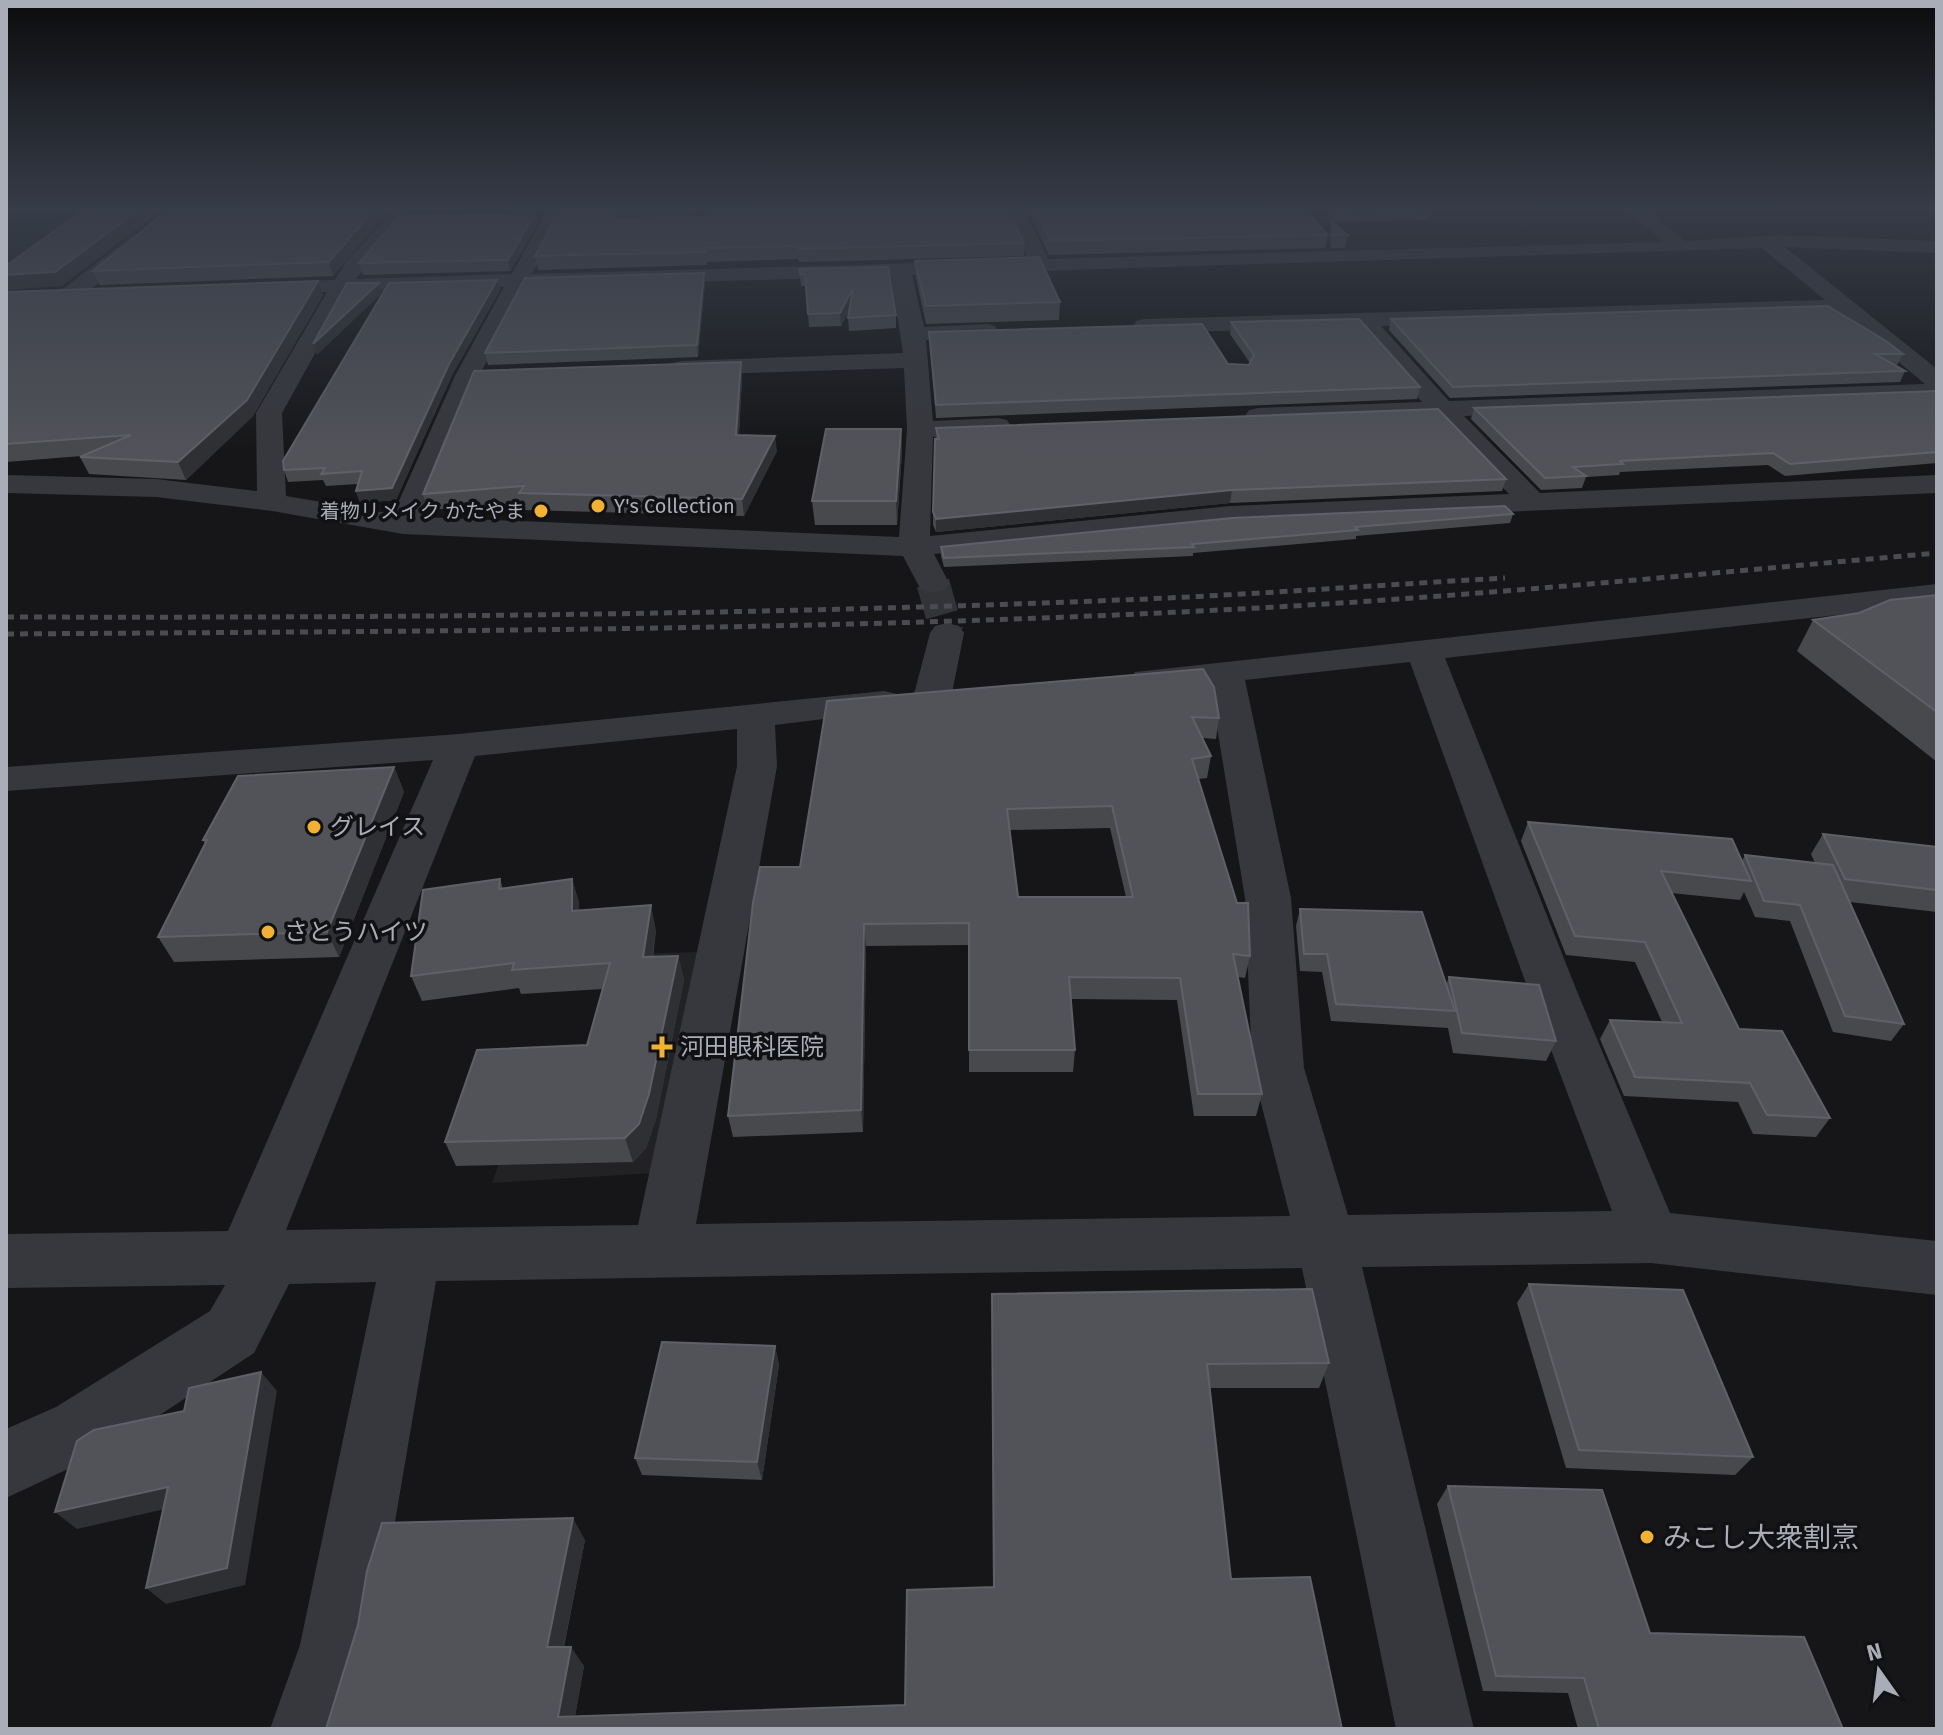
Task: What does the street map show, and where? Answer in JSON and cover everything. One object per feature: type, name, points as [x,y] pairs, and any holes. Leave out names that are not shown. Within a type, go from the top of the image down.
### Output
[{"type":"street","points":[[67,291],[60,296],[99,295]]},
{"type":"street","points":[[272,502],[269,413],[339,291]]},
{"type":"street","points":[[403,525],[467,376],[511,291]]},
{"type":"street","points":[[905,291],[914,334],[913,360],[920,429],[914,547],[933,583]]},
{"type":"street","points":[[1827,291],[1937,381]]},
{"type":"street","points":[[1115,327],[1846,306]]},
{"type":"street","points":[[1363,319],[1442,409],[1533,502]]},
{"type":"street","points":[[1208,324],[1223,347]]},
{"type":"street","points":[[914,334],[1007,331]]},
{"type":"street","points":[[1389,348],[1420,348]]},
{"type":"street","points":[[658,369],[913,360]]},
{"type":"street","points":[[467,376],[499,375]]},
{"type":"street","points":[[1236,417],[1937,391]]},
{"type":"street","points":[[920,429],[1031,425]]},
{"type":"street","points":[[6,484],[156,488],[272,502],[403,525],[914,547],[1230,515],[1937,484]]},
{"type":"street","points":[[1118,683],[1425,653],[1937,594]]},
{"type":"street","points":[[6,779],[459,746],[948,697],[947,633]]},
{"type":"street","points":[[1425,653],[1552,989],[1651,1237]]},
{"type":"street","points":[[1226,674],[1268,898],[1278,1068],[1326,1241],[1435,1729]]},
{"type":"street","points":[[662,1251],[757,766],[756,714]]},
{"type":"street","points":[[6,1464],[79,1430],[232,1332],[459,746]]},
{"type":"street","points":[[6,1261],[1651,1237],[1937,1268]]},
{"type":"street","points":[[309,1729],[337,1645],[411,1255]]},
{"type":"shaded area","name":"河田眼科医院","points":[[701,952],[654,1173],[492,1183],[526,1085],[631,1075],[625,988],[558,990],[576,955]]},
{"type":"building","points":[[312,291],[247,400],[178,462],[80,457],[131,435],[6,444],[6,292]]},
{"type":"building","points":[[343,291],[370,291],[313,344]]},
{"type":"building","points":[[384,291],[491,291],[449,364],[392,488],[356,491],[362,471],[321,474],[325,468],[284,470],[283,461]]},
{"type":"building","points":[[518,291],[702,291],[697,345],[485,353]]},
{"type":"building","points":[[806,291],[851,291],[840,313],[808,314]]},
{"type":"building","points":[[853,291],[892,291],[896,315],[848,318]]},
{"type":"building","points":[[922,291],[1055,291],[1060,302],[926,306]]},
{"type":"building","points":[[1828,306],[1903,354],[1875,354],[1905,371],[1453,387],[1391,319]]},
{"type":"building","points":[[1359,319],[1420,387],[936,405],[929,332],[1202,324],[1228,364],[1249,365],[1254,355],[1231,322]]},
{"type":"building","points":[[741,362],[736,435],[775,436],[742,499],[519,493],[524,486],[423,494],[474,371]]},
{"type":"building","points":[[1937,391],[1937,452],[1790,464],[1773,453],[1620,461],[1623,464],[1573,467],[1586,476],[1545,478],[1474,408]]},
{"type":"building","points":[[1438,409],[1506,479],[1232,490],[936,519],[933,512],[935,439],[939,439],[936,428]]},
{"type":"building","points":[[826,429],[901,429],[896,501],[812,501]]},
{"type":"building","points":[[1505,506],[1513,514],[1192,544],[1194,547],[944,558],[941,547],[1232,518]]},
{"type":"building","points":[[1937,595],[1937,712],[1813,620],[1859,613],[1890,600]]},
{"type":"building","points":[[1203,669],[1214,687],[1219,718],[1192,717],[1211,756],[1192,759],[1237,903],[1248,903],[1250,956],[1233,954],[1262,1094],[1198,1094],[1180,978],[1069,977],[1075,1050],[969,1050],[969,923],[864,924],[861,1110],[728,1116],[760,867],[800,867],[827,701]],"holes":[[[1112,806],[1133,897],[1018,897],[1007,809]]]},
{"type":"building","points":[[394,767],[327,932],[158,937],[207,840],[203,840],[238,776]]},
{"type":"building","points":[[1528,822],[1732,839],[1751,881],[1661,871],[1739,1029],[1782,1031],[1830,1118],[1767,1115],[1750,1083],[1635,1077],[1610,1020],[1682,1023],[1645,942],[1575,936]]},
{"type":"building","points":[[1823,834],[1937,847],[1937,890],[1845,879]]},
{"type":"building","points":[[1745,855],[1833,865],[1904,1024],[1845,1016],[1800,905],[1764,901]]},
{"type":"building","points":[[500,879],[499,889],[572,879],[572,911],[651,905],[643,957],[678,956],[649,1094],[639,1124],[625,1138],[445,1142],[477,1050],[587,1045],[610,963],[512,970],[514,963],[411,976],[423,890]]},
{"type":"building","points":[[1300,909],[1422,912],[1455,1011],[1336,1004],[1327,954],[1304,954]]},
{"type":"building","points":[[1449,977],[1539,985],[1556,1041],[1462,1033]]},
{"type":"building","points":[[1529,1284],[1683,1290],[1753,1457],[1579,1450]]},
{"type":"building","points":[[1312,1289],[1329,1363],[1207,1364],[1231,1579],[1310,1577],[1342,1729],[326,1729],[358,1625],[367,1571],[382,1523],[573,1518],[547,1647],[571,1647],[558,1717],[905,1705],[907,1590],[994,1587],[992,1294]]},
{"type":"building","points":[[662,1342],[775,1346],[757,1462],[635,1458]]},
{"type":"building","points":[[261,1372],[227,1568],[146,1588],[168,1487],[55,1512],[77,1441],[94,1430],[184,1411],[189,1388]]},
{"type":"building","points":[[1448,1486],[1602,1490],[1650,1633],[1804,1637],[1843,1729],[1599,1729],[1584,1678],[1496,1676]]},
{"type":"tunnel","points":[[933,583],[947,633]]},
{"type":"railway","points":[[6,634],[613,629],[1068,617],[1400,599],[1937,553]]},
{"type":"railway","points":[[6,617],[424,616],[843,609],[1169,598],[1505,578]]},
{"type":"place","name":"Y's Collection","points":[[598,506]]},
{"type":"place","name":"着物リメイク かたやま","points":[[541,511]]},
{"type":"place","name":"グレイス","points":[[314,827]]},
{"type":"place","name":"さとうハイツ","points":[[268,932]]},
{"type":"place","name":"河田眼科医院","points":[[662,1047]]},
{"type":"place","name":"みこし大衆割烹","points":[[1647,1537]]}]
